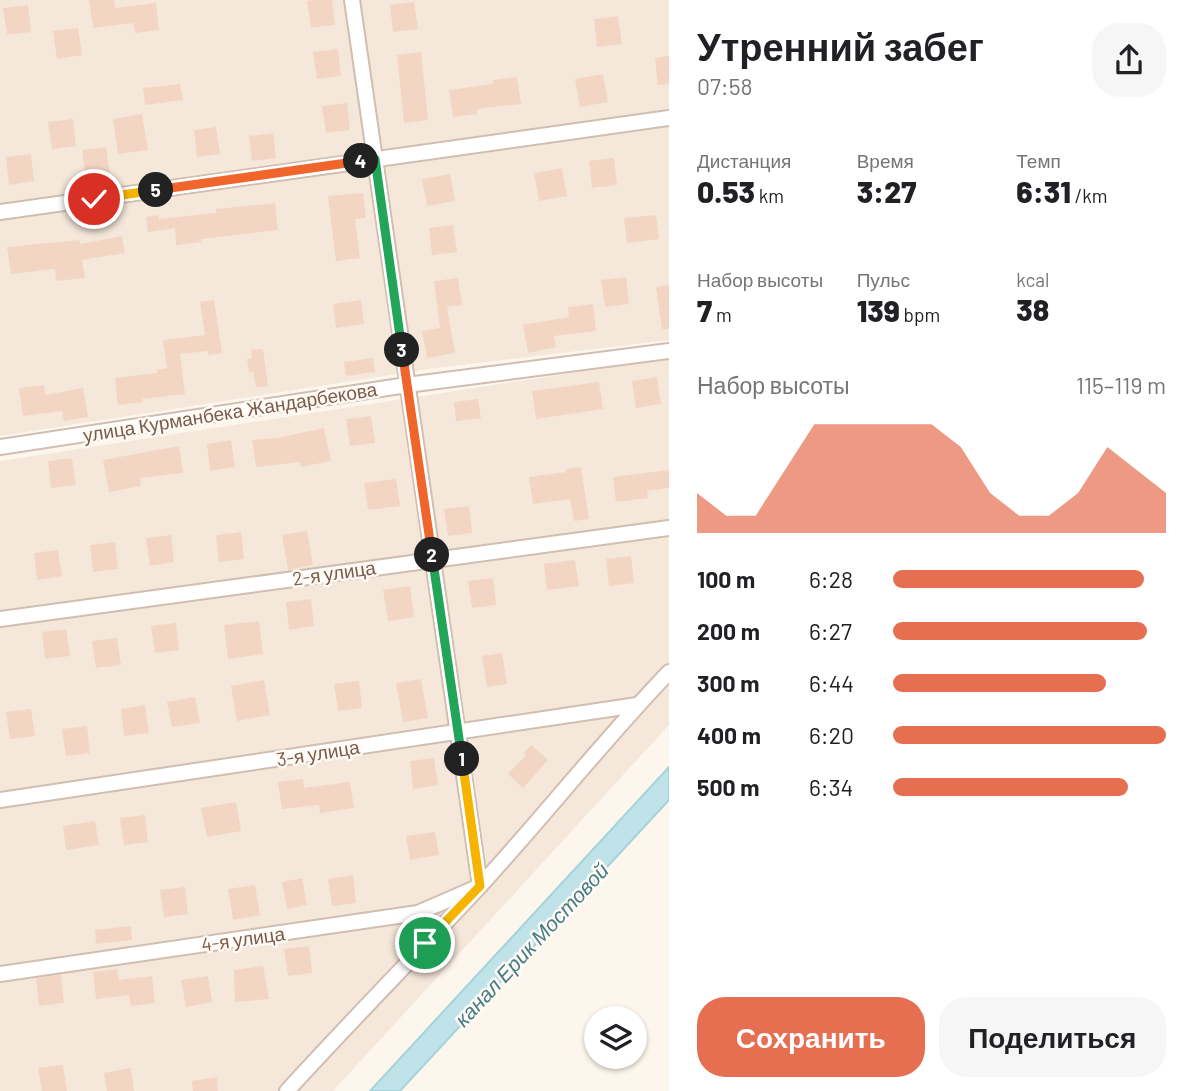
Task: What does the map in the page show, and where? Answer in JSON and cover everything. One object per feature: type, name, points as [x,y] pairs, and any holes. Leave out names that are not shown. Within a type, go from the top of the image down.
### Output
[{"type":"street","points":[[352,0],[480,886]]},
{"type":"street","points":[[0,212],[669,118]]},
{"type":"street","name":"улица Курманбека Жандарбекова","points":[[0,447],[407,385],[669,351]]},
{"type":"street","name":"2-я улица","points":[[0,619],[669,528]]},
{"type":"street","points":[[287,1091],[480,886],[637,705],[669,672]]},
{"type":"street","name":"3-я улица","points":[[0,800],[637,705]]},
{"type":"street","name":"4-я улица","points":[[0,974],[418,914],[480,886]]},
{"type":"shaded area","points":[[0,0],[669,0],[669,340],[429,369],[0,436]]},
{"type":"shaded area","points":[[669,358],[669,725],[333,1091],[0,1091],[0,461]]},
{"type":"water","name":"канал Ерик Мостовой","points":[[669,767],[669,800],[400,1091],[370,1091]]},
{"type":"building","points":[[89,0],[114,0],[115,8],[156,3],[159,30],[135,33],[133,23],[93,28]]},
{"type":"building","points":[[332,0],[335,25],[311,28],[307,1]]},
{"type":"building","points":[[414,2],[418,29],[393,32],[390,5]]},
{"type":"building","points":[[28,5],[31,32],[7,35],[3,8]]},
{"type":"building","points":[[618,16],[622,44],[597,47],[594,19]]},
{"type":"building","points":[[78,28],[82,55],[57,59],[53,31]]},
{"type":"building","points":[[338,49],[341,76],[317,79],[313,52]]},
{"type":"building","points":[[421,52],[428,120],[404,123],[397,55]]},
{"type":"building","points":[[669,56],[669,84],[658,85],[655,58]]},
{"type":"building","points":[[603,74],[608,102],[580,107],[575,79]]},
{"type":"building","points":[[517,77],[521,104],[477,109],[477,114],[453,117],[449,90],[493,84],[493,80]]},
{"type":"building","points":[[180,84],[183,100],[145,105],[143,88]]},
{"type":"building","points":[[347,103],[350,130],[326,133],[322,106]]},
{"type":"building","points":[[142,114],[148,150],[118,154],[113,119]]},
{"type":"building","points":[[73,119],[76,146],[52,149],[48,122]]},
{"type":"building","points":[[216,127],[220,154],[197,157],[194,130]]},
{"type":"building","points":[[273,133],[276,158],[252,161],[249,136]]},
{"type":"building","points":[[106,147],[110,177],[86,180],[82,150]]},
{"type":"building","points":[[31,154],[34,181],[9,185],[6,157]]},
{"type":"building","points":[[614,158],[617,185],[592,188],[589,161]]},
{"type":"building","points":[[562,168],[567,196],[539,201],[534,173]]},
{"type":"building","points":[[450,174],[455,201],[427,206],[422,179]]},
{"type":"building","points":[[363,193],[366,218],[355,219],[360,258],[336,261],[328,196]]},
{"type":"building","points":[[275,203],[278,230],[201,239],[201,242],[176,245],[175,228],[148,232],[146,217],[159,215],[159,219],[216,213],[216,209]]},
{"type":"building","points":[[656,215],[659,239],[627,243],[624,218]]},
{"type":"building","points":[[453,225],[457,252],[432,255],[429,228]]},
{"type":"building","points":[[122,236],[125,253],[82,260],[85,278],[56,281],[55,269],[11,274],[7,247],[80,240],[80,244]]},
{"type":"building","points":[[626,277],[629,304],[605,307],[601,280]]},
{"type":"building","points":[[458,278],[462,305],[447,307],[455,353],[427,358],[422,331],[440,328],[434,281]]},
{"type":"building","points":[[669,285],[669,329],[662,329],[656,287]]},
{"type":"building","points":[[214,300],[222,353],[208,355],[208,351],[180,354],[185,394],[118,405],[115,378],[157,373],[157,370],[167,368],[163,340],[205,335],[200,302]]},
{"type":"building","points":[[361,300],[364,324],[336,328],[333,304]]},
{"type":"building","points":[[593,304],[596,331],[554,336],[556,347],[528,353],[523,325],[569,317],[568,307]]},
{"type":"building","points":[[263,349],[268,386],[256,387],[247,359],[252,358],[251,350]]},
{"type":"building","points":[[373,358],[375,372],[346,376],[344,362]]},
{"type":"building","points":[[657,377],[661,404],[636,408],[632,381]]},
{"type":"building","points":[[599,382],[603,409],[536,419],[532,391]]},
{"type":"building","points":[[44,385],[45,395],[83,388],[88,417],[64,421],[62,411],[23,416],[19,388]]},
{"type":"building","points":[[478,399],[481,418],[456,421],[454,402]]},
{"type":"building","points":[[371,416],[375,443],[350,446],[346,419]]},
{"type":"building","points":[[324,428],[331,461],[301,467],[300,462],[256,467],[252,440],[277,438]]},
{"type":"building","points":[[231,440],[235,467],[210,471],[207,444]]},
{"type":"building","points":[[179,446],[183,473],[140,478],[141,486],[109,492],[103,460]]},
{"type":"building","points":[[72,458],[76,485],[51,488],[48,461]]},
{"type":"building","points":[[581,467],[589,519],[574,521],[570,499],[533,504],[529,477]]},
{"type":"building","points":[[669,470],[669,488],[647,491],[648,498],[616,502],[613,477]]},
{"type":"building","points":[[396,479],[400,506],[368,510],[364,483]]},
{"type":"building","points":[[469,506],[472,533],[448,536],[444,509]]},
{"type":"building","points":[[307,531],[313,565],[288,570],[282,535]]},
{"type":"building","points":[[241,532],[244,559],[219,562],[216,535]]},
{"type":"building","points":[[171,535],[174,562],[150,566],[146,538]]},
{"type":"building","points":[[115,542],[118,569],[93,572],[90,545]]},
{"type":"building","points":[[58,550],[62,576],[37,580],[34,553]]},
{"type":"building","points":[[631,556],[634,583],[609,586],[606,559]]},
{"type":"building","points":[[575,560],[579,586],[547,590],[544,564]]},
{"type":"building","points":[[493,578],[496,605],[472,608],[468,581]]},
{"type":"building","points":[[410,586],[414,617],[388,621],[383,590]]},
{"type":"building","points":[[311,599],[314,626],[289,630],[286,602]]},
{"type":"building","points":[[259,621],[263,654],[228,659],[224,625]]},
{"type":"building","points":[[176,623],[179,650],[155,653],[151,626]]},
{"type":"building","points":[[66,629],[70,656],[45,659],[42,632]]},
{"type":"building","points":[[117,638],[121,665],[96,668],[92,641]]},
{"type":"building","points":[[502,653],[507,684],[487,687],[482,656]]},
{"type":"building","points":[[421,679],[428,718],[403,722],[396,683]]},
{"type":"building","points":[[264,680],[270,715],[237,721],[231,686]]},
{"type":"building","points":[[359,681],[362,708],[338,711],[334,684]]},
{"type":"building","points":[[195,697],[200,723],[172,727],[167,702]]},
{"type":"building","points":[[145,705],[149,733],[124,736],[121,709]]},
{"type":"building","points":[[31,709],[35,736],[10,739],[6,712]]},
{"type":"building","points":[[87,726],[90,753],[66,756],[62,729]]},
{"type":"building","points":[[531,745],[548,760],[523,788],[508,774],[526,755],[524,753]]},
{"type":"building","points":[[434,758],[438,785],[413,789],[410,761]]},
{"type":"building","points":[[303,779],[304,788],[350,782],[354,808],[320,813],[319,805],[282,809],[278,782]]},
{"type":"building","points":[[236,802],[241,831],[207,837],[201,808]]},
{"type":"building","points":[[145,815],[148,842],[124,845],[120,818]]},
{"type":"building","points":[[95,821],[99,845],[66,850],[63,826]]},
{"type":"building","points":[[435,832],[439,855],[410,860],[406,836]]},
{"type":"building","points":[[353,875],[356,903],[332,906],[328,879]]},
{"type":"building","points":[[302,878],[307,905],[287,909],[282,882]]},
{"type":"building","points":[[255,885],[260,915],[233,920],[228,889]]},
{"type":"building","points":[[185,887],[188,914],[164,917],[160,890]]},
{"type":"building","points":[[131,926],[132,940],[96,944],[95,930]]},
{"type":"building","points":[[309,946],[312,973],[288,976],[284,949]]},
{"type":"building","points":[[263,966],[269,999],[235,1002],[234,970]]},
{"type":"building","points":[[117,969],[119,980],[152,976],[155,1003],[131,1006],[129,995],[96,999],[93,972]]},
{"type":"building","points":[[61,975],[64,1003],[39,1006],[36,978]]},
{"type":"building","points":[[208,976],[212,1002],[186,1007],[181,980]]},
{"type":"building","points":[[63,1065],[67,1091],[42,1091],[38,1068]]},
{"type":"building","points":[[131,1068],[134,1091],[107,1091],[104,1073]]},
{"type":"building","points":[[217,1077],[218,1091],[193,1091],[192,1081]]},
{"type":"route","points":[[94,199],[375,159],[480,886],[425,943]]}]
